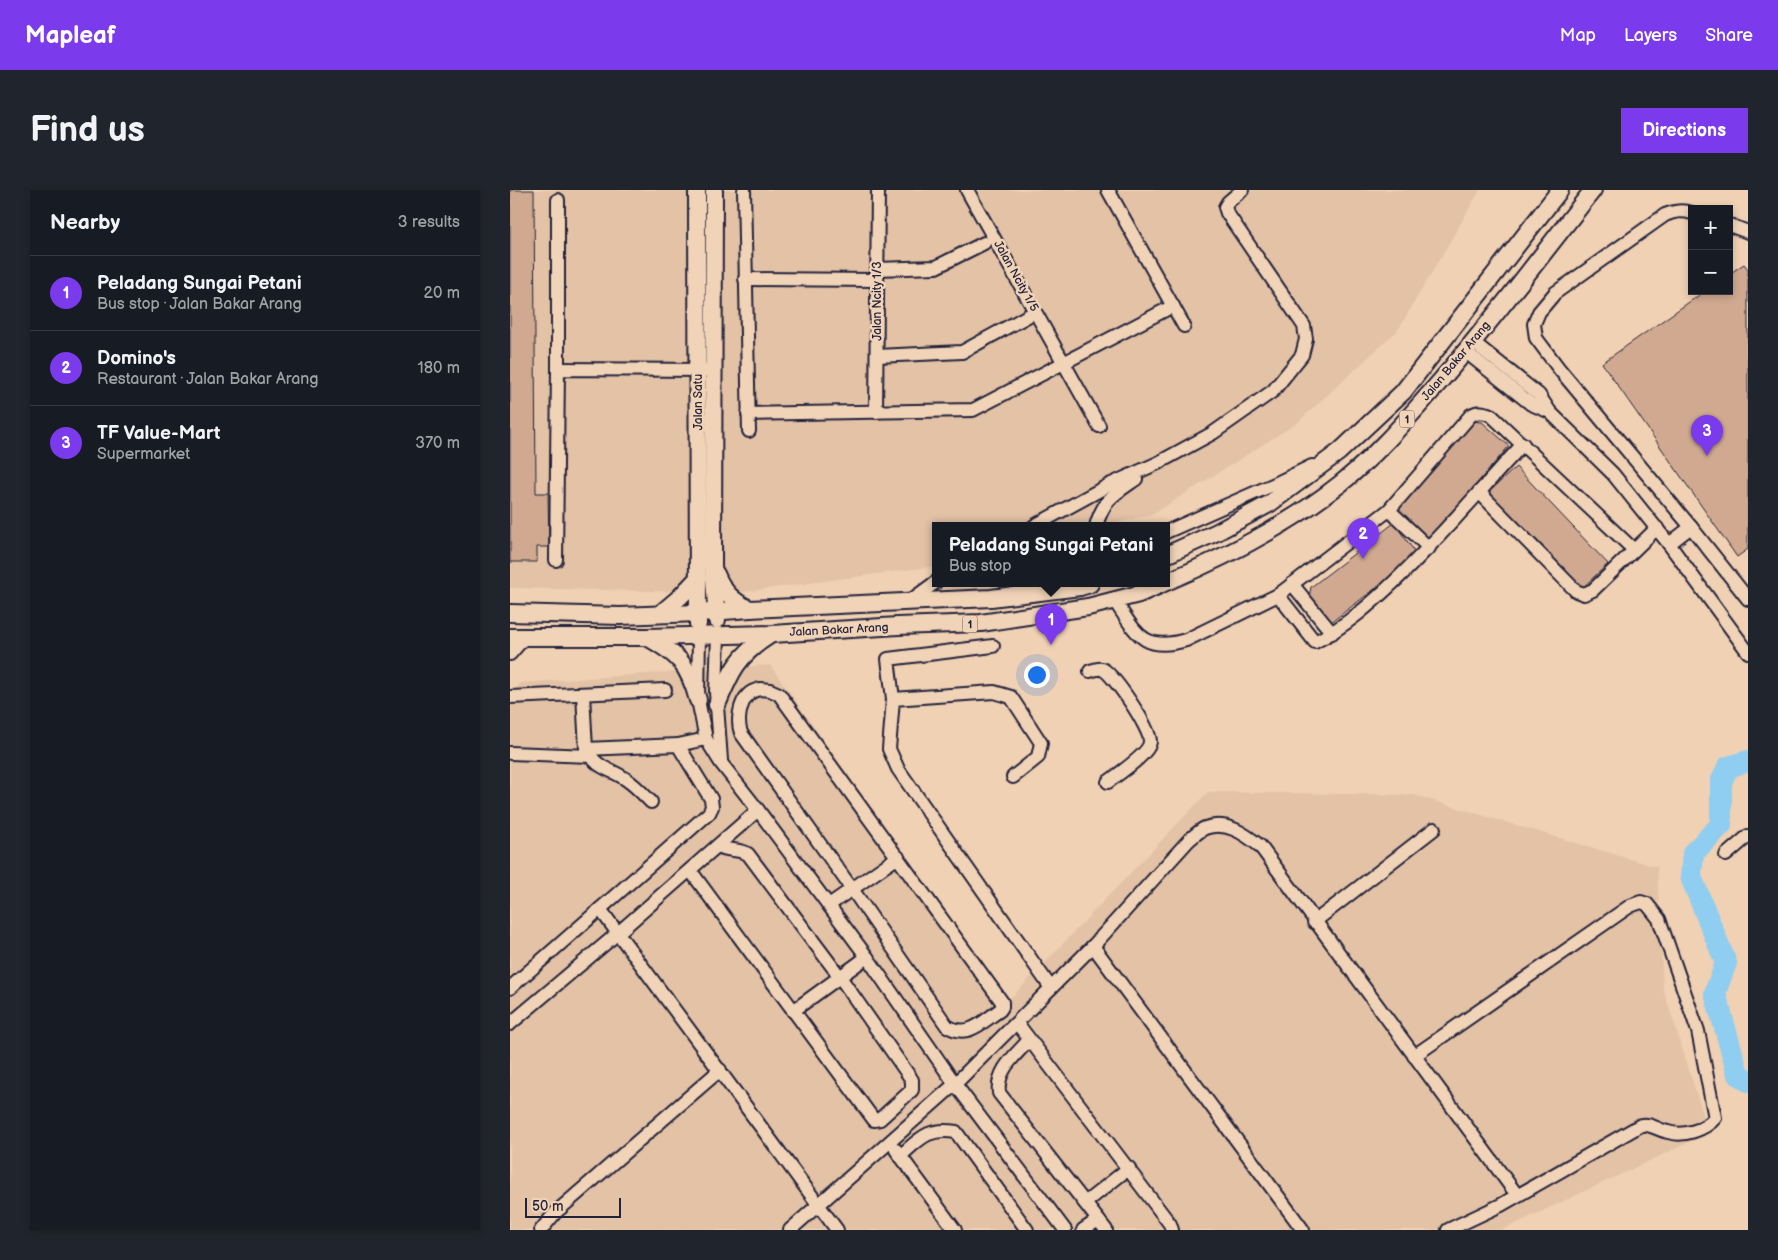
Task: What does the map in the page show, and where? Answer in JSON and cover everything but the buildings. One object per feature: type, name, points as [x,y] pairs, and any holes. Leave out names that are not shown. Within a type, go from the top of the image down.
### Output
[{"type":"main road","name":"Jalan Satu","points":[[697,190],[713,565],[718,635]]},
{"type":"main road","name":"Jalan Satu","points":[[699,634],[698,578],[705,370],[714,190]]},
{"type":"main road","name":"Jalan Bakar Arang","points":[[1170,554],[1269,504],[1339,452],[1402,392],[1560,190]]},
{"type":"main road","name":"Jalan Bakar Arang","points":[[1170,580],[1214,562],[1274,530],[1340,484],[1390,438],[1470,347],[1593,190]]},
{"type":"main road","points":[[713,565],[725,592],[736,602],[750,609]]},
{"type":"main road","points":[[660,614],[680,598],[698,578]]},
{"type":"main road","name":"Jalan Bakar Arang","points":[[510,613],[620,616],[698,613],[991,598],[1080,587]]},
{"type":"main road","name":"Jalan Bakar Arang","points":[[517,638],[772,634],[981,623],[1088,607],[1139,594],[1155,587]]},
{"type":"main road","points":[[717,705],[727,681],[738,662],[753,645],[772,634]]},
{"type":"main road","points":[[647,637],[668,649],[682,661],[692,680],[698,700]]},
{"type":"street","points":[[744,190],[748,431]]},
{"type":"street","name":"Jalan Ncity 1/3","points":[[876,412],[878,190]]},
{"type":"street","name":"Jalan Ncity 1/5","points":[[967,190],[1099,426]]},
{"type":"street","points":[[1108,190],[1184,326]]},
{"type":"street","points":[[1041,522],[1109,485],[1158,463],[1213,433],[1273,391],[1302,354],[1306,340],[1304,326],[1227,213],[1225,207],[1228,202],[1242,190]]},
{"type":"street","points":[[556,560],[558,200]]},
{"type":"street","points":[[1688,212],[1674,212],[1665,215],[1555,293],[1539,312],[1534,324],[1536,338],[1560,370],[1691,527],[1748,599]]},
{"type":"street","points":[[1733,226],[1748,232]]},
{"type":"street","points":[[745,279],[877,274],[936,267],[984,243]]},
{"type":"street","points":[[748,414],[973,410],[1173,306]]},
{"type":"street","points":[[876,356],[957,354],[1035,312]]},
{"type":"street","points":[[1470,347],[1539,395],[1550,412],[1613,474],[1746,643]]},
{"type":"street","points":[[558,369],[705,370]]},
{"type":"street","points":[[1114,600],[1134,630],[1143,639],[1157,645],[1186,640],[1278,594],[1389,510],[1471,416],[1477,412],[1491,415],[1634,550]]},
{"type":"street","points":[[1278,594],[1315,642],[1332,633],[1368,606],[1429,548],[1523,444]]},
{"type":"street","points":[[1170,530],[1277,483],[1339,452]]},
{"type":"street","points":[[1097,522],[1108,499],[1158,463]]},
{"type":"street","points":[[1479,492],[1576,591],[1584,594],[1592,590],[1657,528]]},
{"type":"street","points":[[1389,510],[1429,548]]},
{"type":"street","points":[[1669,544],[1691,527]]},
{"type":"street","points":[[1292,584],[1332,633]]},
{"type":"street","points":[[910,601],[932,585]]},
{"type":"street","points":[[699,634],[698,700],[706,739],[721,763],[829,905],[955,1084],[1064,1230]]},
{"type":"street","points":[[718,635],[717,705],[721,763]]},
{"type":"street","points":[[510,654],[517,638]]},
{"type":"street","points":[[993,646],[888,659],[893,699],[889,749],[898,769],[1051,988]]},
{"type":"street","points":[[1090,671],[1103,669],[1110,676],[1144,721],[1149,734],[1150,744],[1146,751],[1108,782]]},
{"type":"street","points":[[760,689],[770,690],[779,694],[1002,1002],[1000,1010],[967,1032],[956,1032],[948,1026],[852,889],[741,733],[739,727],[741,706],[748,695],[760,689]]},
{"type":"street","points":[[510,697],[666,690]]},
{"type":"street","points":[[893,699],[994,692],[1011,697],[1041,743],[1038,757],[1013,777]]},
{"type":"street","points":[[583,694],[588,753],[600,767],[629,781],[651,802]]},
{"type":"street","points":[[510,753],[588,753],[678,745],[706,739]]},
{"type":"street","points":[[510,988],[709,814],[712,807],[711,799],[678,745]]},
{"type":"street","points":[[510,1024],[618,933],[758,810]]},
{"type":"street","points":[[790,1230],[955,1084],[1092,946],[1189,840],[1205,828],[1222,826],[1243,832],[1260,846],[1314,922],[1517,1195]]},
{"type":"street","points":[[1314,922],[1434,829]]},
{"type":"street","points":[[1726,855],[1748,836]]},
{"type":"street","points":[[690,870],[874,1120],[880,1119],[912,1090],[912,1080],[840,977],[748,854],[740,850],[726,850],[718,846]]},
{"type":"street","points":[[829,905],[898,857]]},
{"type":"street","points":[[1414,1056],[1630,906],[1641,902],[1647,904],[1660,919],[1698,1030],[1715,1118],[1702,1129],[1671,1133],[1650,1125],[1641,1125],[1517,1195],[1448,1230]]},
{"type":"street","points":[[600,909],[837,1230]]},
{"type":"street","points":[[1092,946],[1301,1230]]},
{"type":"street","points":[[793,1011],[866,957]]},
{"type":"street","points":[[1017,1023],[1129,1168],[1170,1224],[1172,1230]]},
{"type":"street","points":[[1029,1040],[1001,1074],[998,1084],[999,1093],[1102,1225],[1083,1230]]},
{"type":"street","points":[[541,1230],[556,1213],[720,1070]]},
{"type":"street","points":[[900,1156],[926,1134],[944,1130],[956,1132],[1027,1230]]},
{"type":"street","points":[[890,1142],[955,1230]]},
{"type":"street","points":[[1085,1203],[1129,1168]]},
{"type":"shaded area","points":[[510,190],[1480,190],[1398,330],[1297,423],[1153,514],[1120,522],[932,522],[932,567],[736,593],[510,588]]},
{"type":"shaded area","points":[[770,665],[1009,1000],[1208,792],[1414,795],[1657,867],[1663,988],[1709,1133],[1502,1230],[510,1230],[510,699],[520,683]]},
{"type":"waterway","points":[[1748,761],[1728,767],[1721,782],[1721,825],[1693,853],[1691,877],[1726,963],[1715,993],[1738,1074],[1748,1081]]},
{"type":"place","name":"TF Value-Mart","points":[[1707,456]]},
{"type":"place","name":"Domino's","points":[[1363,559]]},
{"type":"place","name":"Peladang Sungai Petani","points":[[1051,645]]}]
